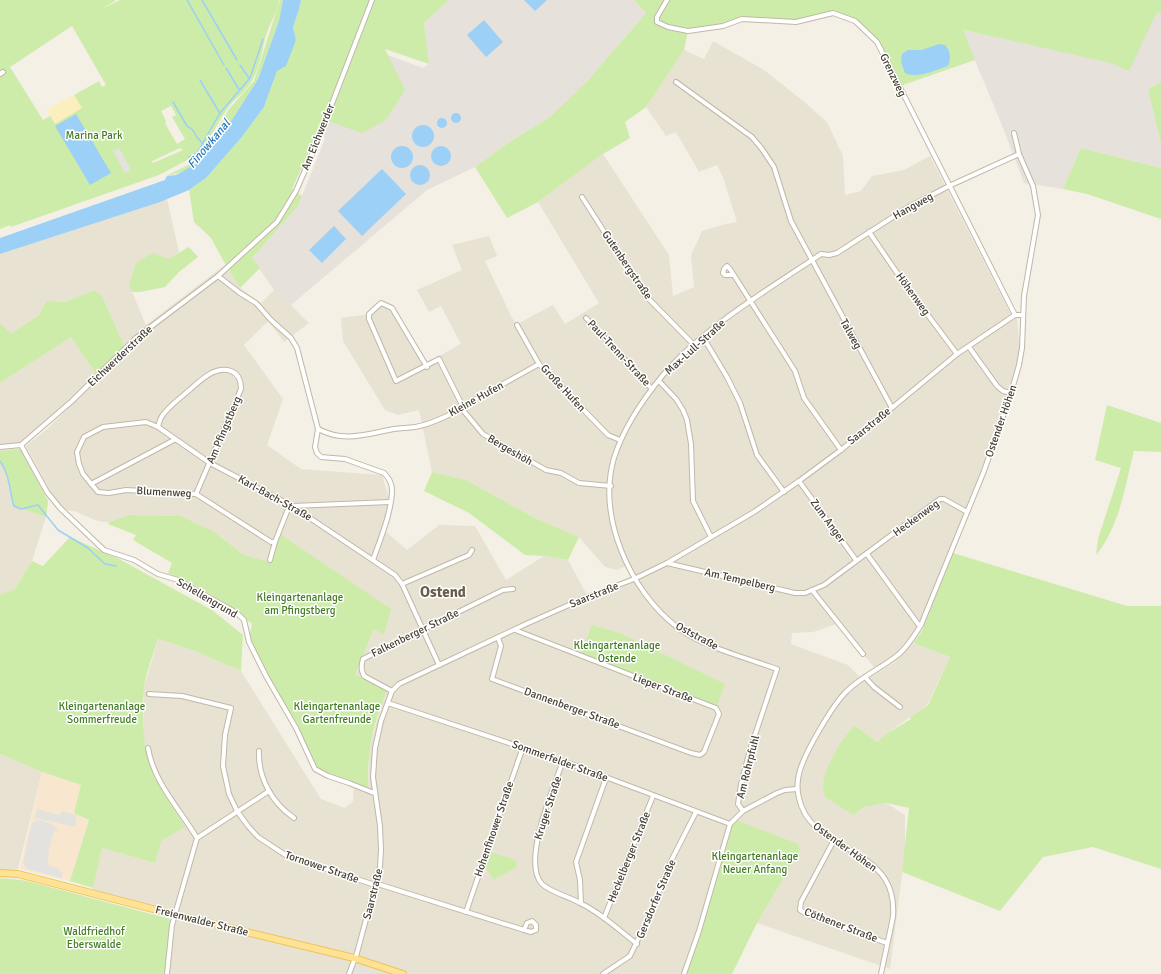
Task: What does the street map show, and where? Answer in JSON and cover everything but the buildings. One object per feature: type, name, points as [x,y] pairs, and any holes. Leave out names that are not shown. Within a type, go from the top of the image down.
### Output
[{"type":"main road","name":"Freienwalder Straße","points":[[0,873],[18,874],[175,915],[354,958],[403,974]]},
{"type":"street","name":"Am Eichwerder","points":[[239,257],[277,222],[296,191],[316,145],[372,0]]},
{"type":"street","name":"Grenzweg","points":[[667,0],[657,17],[657,22],[668,27],[688,31],[723,26],[742,19],[796,22],[833,13],[855,21],[877,42],[1014,315]]},
{"type":"street","name":"Talweg","points":[[676,82],[752,137],[774,167],[791,221],[811,261],[892,408]]},
{"type":"street","name":"Ostender Höhen","points":[[881,974],[893,917],[891,891],[885,879],[877,869],[864,858],[817,829],[809,820],[801,805],[797,789],[799,775],[802,766],[828,716],[846,691],[899,653],[913,639],[921,626],[984,471],[1011,393],[1021,354],[1024,296],[1038,214],[1033,186],[1019,154],[1014,133]]},
{"type":"street","name":"Hangweg","points":[[811,261],[821,254],[829,255],[837,253],[907,208],[949,186],[1019,154]]},
{"type":"street","name":"Gutenbergstraße","points":[[582,197],[644,294],[694,345]]},
{"type":"street","name":"Höhenweg","points":[[869,232],[904,283],[957,354]]},
{"type":"street","name":"Eichwerderstraße","points":[[21,445],[72,401],[136,338],[218,276],[239,257]]},
{"type":"street","name":"Max-Lull-Straße","points":[[634,579],[618,542],[614,527],[611,486],[614,459],[620,440],[659,380],[694,345],[750,301],[811,261]]},
{"type":"street","points":[[733,275],[795,371],[804,398],[841,450]]},
{"type":"street","points":[[218,276],[256,303],[271,320],[291,338],[297,348],[318,429],[315,447],[321,458],[344,459],[384,473],[389,478],[392,489],[390,502],[384,530],[373,560]]},
{"type":"street","name":"Bergeshöh","points":[[427,366],[392,308],[381,303],[369,314],[369,319],[396,381],[427,366],[439,360],[461,403],[462,409],[483,434],[546,470],[561,473],[579,483],[611,486]]},
{"type":"street","name":"Saarstraße","points":[[349,974],[380,867],[380,826],[374,793],[373,777],[375,748],[381,721],[392,691],[400,684],[439,665],[588,597],[634,579],[667,563],[754,512],[841,450],[957,354],[1014,315],[1023,314]]},
{"type":"street","name":"Paul-Trenn-Straße","points":[[586,318],[652,389]]},
{"type":"street","name":"Große Hufen","points":[[517,325],[539,364],[608,435],[620,440]]},
{"type":"street","points":[[703,337],[727,376],[740,403],[757,455],[784,492]]},
{"type":"street","points":[[968,347],[997,386],[1003,391],[1011,393]]},
{"type":"street","name":"Kleine Hufen","points":[[318,429],[336,435],[349,437],[366,436],[416,427],[462,409],[469,403],[539,364]]},
{"type":"street","name":"Am Pfingstberg","points":[[158,427],[161,417],[170,406],[212,372],[223,370],[234,372],[239,378],[241,389],[196,494]]},
{"type":"street","name":"Paul-Trenn-Straße","points":[[659,380],[676,399],[687,420],[691,444],[693,501],[711,537]]},
{"type":"street","name":"Karl-Bach-Straße","points":[[91,484],[83,474],[79,464],[77,452],[84,437],[102,427],[118,424],[146,422],[158,427],[174,440],[210,463],[291,505],[395,575],[402,584],[439,665]]},
{"type":"street","points":[[91,484],[174,440]]},
{"type":"street","points":[[0,448],[21,445]]},
{"type":"street","name":"Schellengrund","points":[[21,445],[47,492],[60,508],[104,550],[134,560],[158,574],[187,584],[237,613],[245,623],[250,642],[266,676],[296,728],[315,769],[328,776],[374,793]]},
{"type":"street","name":"Zum Anger","points":[[799,481],[856,560]]},
{"type":"street","name":"Blumenweg","points":[[91,484],[98,492],[102,493],[126,490],[196,494],[271,542],[275,542]]},
{"type":"street","name":"Heckenweg","points":[[867,554],[940,499],[944,499],[967,512]]},
{"type":"street","points":[[270,560],[275,542],[291,505],[390,502]]},
{"type":"street","points":[[402,584],[469,555],[472,550]]},
{"type":"street","points":[[867,554],[918,624],[921,626]]},
{"type":"street","name":"Am Tempelberg","points":[[667,563],[805,593],[824,585],[856,560],[867,554]]},
{"type":"street","name":"Oststraße","points":[[634,579],[662,614],[678,628],[712,645],[777,669]]},
{"type":"street","name":"Falkenberger Straße","points":[[392,691],[364,676],[361,666],[363,659],[504,590],[513,589]]},
{"type":"street","points":[[812,590],[863,654]]},
{"type":"street","name":"Lieper Straße","points":[[515,630],[716,708],[719,714],[704,752],[700,755],[692,753]]},
{"type":"street","name":"Dannenberger Straße","points":[[498,638],[501,646],[492,679],[692,753]]},
{"type":"street","name":"Am Rohrpfuhl","points":[[684,974],[699,931],[730,824],[743,811],[738,804],[741,784],[750,750],[777,669]]},
{"type":"street","points":[[865,677],[874,687],[900,707]]},
{"type":"street","name":"Tornower Straße","points":[[149,694],[182,696],[231,708],[225,734],[222,766],[229,794],[237,812],[258,838],[280,852],[297,860],[372,884],[524,930]]},
{"type":"street","name":"Sommerfelder Straße","points":[[388,703],[563,761],[730,824]]},
{"type":"street","name":"Hohenfinower Straße","points":[[466,912],[523,747]]},
{"type":"street","points":[[148,748],[156,777],[196,838]]},
{"type":"street","points":[[259,751],[259,763],[264,782],[286,813],[294,818]]},
{"type":"street","name":"Kruger Straße","points":[[563,761],[539,832],[535,858],[537,876],[542,884],[581,903],[604,918],[637,944]]},
{"type":"street","points":[[581,903],[580,880],[576,862],[606,778]]},
{"type":"street","points":[[743,811],[777,793],[785,790],[797,789]]},
{"type":"street","points":[[167,974],[171,932],[196,838],[269,791]]},
{"type":"street","name":"Heckelberger Straße","points":[[604,918],[653,796]]},
{"type":"street","name":"Gersdorfer Straße","points":[[603,974],[630,956],[637,944],[672,859],[696,812]]},
{"type":"street","name":"Cöthener Straße","points":[[834,840],[801,902],[800,910],[808,915],[887,943]]},
{"type":"shaded area","points":[[449,0],[634,0],[646,13],[588,80],[550,117],[511,141],[475,167],[427,190],[291,305],[274,290],[252,258],[298,206],[325,139],[322,134],[346,76],[374,50],[423,68],[429,64],[424,23]]},
{"type":"shaded area","points":[[1157,12],[1161,14],[1161,82],[1148,89],[1161,144],[1161,168],[1081,148],[1063,189],[1024,183],[1000,120],[962,30],[1059,51]]},
{"type":"shaded area","points":[[713,41],[764,70],[827,122],[843,156],[845,195],[861,191],[872,176],[904,170],[930,156],[1010,313],[1014,319],[1017,317],[1020,354],[995,435],[920,622],[914,633],[897,652],[875,668],[837,624],[813,632],[792,633],[791,644],[848,665],[864,681],[895,662],[913,643],[950,657],[927,705],[877,742],[854,725],[835,754],[825,777],[823,787],[864,807],[886,803],[905,815],[905,852],[890,969],[757,923],[800,850],[732,820],[684,974],[410,974],[346,952],[203,919],[92,891],[102,848],[155,863],[162,840],[177,813],[157,782],[148,760],[143,733],[144,688],[158,639],[195,651],[241,671],[321,799],[345,808],[353,801],[354,783],[368,788],[370,744],[387,691],[364,677],[355,675],[374,629],[384,634],[280,534],[273,558],[270,562],[244,555],[213,531],[181,516],[128,515],[109,522],[102,522],[74,511],[60,509],[26,446],[46,430],[126,352],[102,296],[94,290],[65,302],[46,301],[39,315],[11,335],[0,323],[0,254],[167,199],[179,252],[129,285],[146,325],[226,264],[240,288],[261,303],[274,290],[309,323],[284,342],[268,321],[244,345],[283,399],[267,445],[301,469],[382,475],[390,502],[384,530],[407,550],[439,525],[475,526],[506,580],[544,556],[568,560],[588,597],[634,579],[628,565],[617,570],[605,567],[579,537],[535,518],[466,480],[432,472],[419,410],[398,415],[385,410],[343,341],[341,318],[369,314],[381,303],[392,308],[428,362],[461,344],[441,306],[429,312],[417,290],[462,270],[452,245],[489,236],[497,256],[485,261],[512,318],[517,324],[553,305],[565,324],[599,303],[538,202],[603,154],[669,255],[673,296],[694,287],[691,255],[702,231],[737,222],[723,177],[717,165],[699,172],[676,132],[666,136],[646,107],[684,50],[704,59]]},
{"type":"shaded area","points":[[119,148],[131,170],[125,173],[113,151]]},
{"type":"shaded area","points":[[71,337],[96,374],[23,441],[18,444],[0,445],[0,383]]},
{"type":"shaded area","points":[[20,449],[48,501],[46,517],[32,561],[15,589],[0,595],[0,450]]},
{"type":"shaded area","points":[[0,754],[42,772],[18,869],[10,871],[0,870]]},
{"type":"shaded area","points":[[42,772],[81,785],[89,819],[70,881],[20,869]]},
{"type":"shaded area","points":[[37,809],[60,815],[61,811],[77,815],[75,827],[35,818]]},
{"type":"shaded area","points":[[38,820],[50,823],[58,830],[57,832],[54,831],[48,854],[47,865],[59,868],[58,871],[63,872],[62,878],[27,869],[23,863],[32,823]]},
{"type":"shaded area","points":[[176,919],[338,957],[395,974],[169,974]]},
{"type":"shaded area","points":[[354,967],[381,974],[352,974]]},
{"type":"green space","name":"Marina Park","points":[[0,0],[116,0],[104,8],[120,0],[279,0],[276,12],[267,32],[258,67],[253,79],[248,87],[227,109],[206,143],[191,162],[189,159],[159,175],[11,227],[10,225],[0,229]],"holes":[[[72,26],[106,85],[102,87],[99,81],[74,95],[78,101],[43,120],[10,67]],[[171,106],[176,115],[172,117],[185,139],[177,144],[165,123],[166,121],[161,111]],[[180,148],[183,150],[153,163],[152,161]]]},
{"type":"green space","points":[[280,0],[283,0],[279,21],[258,79],[237,113],[219,139],[201,160],[187,169],[167,176],[192,163],[199,157],[229,109],[254,81]]},
{"type":"green space","points":[[301,0],[449,0],[424,23],[429,64],[385,49],[405,90],[386,120],[362,133],[325,120],[292,189],[302,196],[298,206],[252,258],[260,268],[240,288],[211,238],[194,222],[189,190],[206,178],[241,138],[264,107],[277,71],[296,40],[293,27]]},
{"type":"green space","points":[[634,0],[1161,0],[1161,14],[1157,12],[1129,71],[1111,63],[963,30],[975,60],[900,86],[877,42],[855,21],[833,13],[796,22],[742,19],[723,26],[688,31],[684,50],[646,107],[625,122],[630,138],[603,154],[538,202],[507,218],[475,167],[511,141],[550,117],[588,80],[646,13]]},
{"type":"green space","points":[[1161,82],[1161,144],[1148,89]]},
{"type":"green space","points":[[1081,148],[1161,168],[1161,219],[1087,194],[1063,189]]},
{"type":"green space","points":[[189,247],[198,257],[179,272],[165,287],[132,292],[129,285],[136,263],[153,253],[168,259]]},
{"type":"green space","points":[[94,290],[102,296],[124,346],[96,374],[71,337],[0,383],[0,323],[11,334],[39,315],[46,301],[65,302]]},
{"type":"green space","points":[[1107,405],[1161,423],[1161,452],[1134,451],[1121,505],[1116,519],[1104,544],[1096,555],[1098,539],[1121,468],[1095,460]]},
{"type":"green space","points":[[20,449],[48,501],[46,517],[14,506],[10,484],[5,469],[0,461],[0,451]]},
{"type":"green space","points":[[432,472],[466,480],[535,518],[579,537],[568,560],[544,556],[525,555],[469,513],[424,491]]},
{"type":"green space","name":"Kleingartenanlage am Pfingstberg","points":[[128,515],[181,516],[213,531],[244,555],[270,562],[273,558],[280,534],[391,609],[384,635],[374,629],[355,675],[364,677],[387,691],[371,740],[368,788],[320,770],[314,763],[298,725],[263,667],[249,638],[252,624],[233,609],[212,596],[168,573],[172,563],[133,540],[136,535],[108,524],[109,522]]},
{"type":"green space","name":"Kleingartenanlage Sommerfreude","points":[[70,537],[119,559],[212,610],[243,635],[241,671],[195,651],[158,639],[148,670],[144,689],[144,737],[152,771],[157,782],[163,794],[185,827],[162,840],[155,863],[102,848],[93,888],[70,881],[89,820],[74,813],[81,785],[42,772],[0,754],[0,595],[15,589],[32,561],[43,566]]},
{"type":"green space","points":[[953,553],[1127,606],[1161,606],[1161,869],[1093,847],[1043,857],[1000,911],[902,872],[909,808],[886,803],[864,807],[853,815],[825,797],[823,787],[826,772],[839,746],[854,725],[877,742],[886,734],[911,719],[910,717],[928,705],[950,657],[913,643],[922,631]]},
{"type":"green space","name":"Kleingartenanlage Ostende","points":[[592,625],[622,634],[725,684],[716,708],[580,656]]},
{"type":"green space","name":"Kleingartenanlage Neuer Anfang","points":[[736,820],[798,844],[800,850],[757,923],[732,974],[687,974],[733,824]]},
{"type":"green space","points":[[490,852],[516,860],[517,867],[494,880],[485,867]]},
{"type":"green space","name":"Waldfriedhof Eberswalde","points":[[0,878],[31,882],[170,919],[165,974],[0,974]]},
{"type":"sand","points":[[74,95],[82,108],[55,124],[47,110]]},
{"type":"water","points":[[283,0],[301,0],[293,27],[296,40],[286,66],[277,71],[264,107],[241,138],[206,178],[189,190],[160,202],[0,254],[0,238],[165,180],[167,176],[176,175],[194,165],[213,146],[234,117],[258,79],[279,21]]},
{"type":"water","points":[[524,0],[547,0],[535,11]]},
{"type":"water","points":[[484,20],[503,42],[486,57],[467,35]]},
{"type":"water","points":[[939,44],[945,45],[948,50],[950,60],[948,66],[932,72],[915,75],[905,73],[901,62],[902,54],[908,50],[922,50]]},
{"type":"water","points":[[454,113],[458,113],[461,118],[458,123],[454,123],[451,120],[451,116]]},
{"type":"water","points":[[76,114],[111,173],[90,185],[55,126]]},
{"type":"water","points":[[440,118],[444,118],[447,123],[444,128],[440,128],[437,125],[437,121]]},
{"type":"water","points":[[423,125],[431,128],[434,136],[431,144],[423,147],[415,144],[412,136],[415,128]]},
{"type":"water","points":[[402,146],[410,149],[413,157],[410,165],[402,168],[394,165],[391,157],[394,149]]},
{"type":"water","points":[[441,146],[448,149],[451,156],[448,163],[441,166],[434,163],[431,156],[434,149]]},
{"type":"water","points":[[416,165],[424,165],[430,171],[430,179],[424,185],[416,185],[410,179],[410,171]]},
{"type":"water","points":[[382,169],[406,194],[362,236],[338,211]]},
{"type":"water","points":[[334,226],[346,239],[322,263],[309,250]]},
{"type":"waterway","points":[[187,0],[224,65]]},
{"type":"waterway","points":[[202,0],[237,60]]},
{"type":"waterway","name":"Finowkanal","points":[[189,157],[197,153],[220,113],[250,78],[263,39]]},
{"type":"waterway","points":[[240,65],[249,78]]},
{"type":"waterway","points":[[226,68],[238,88],[241,89]]},
{"type":"waterway","name":"Finowkanal","points":[[200,80],[220,113]]},
{"type":"waterway","name":"Finowkanal","points":[[173,102],[187,126],[193,130],[203,144]]},
{"type":"waterway","points":[[0,461],[8,477],[14,506],[21,509],[38,505],[58,530],[88,548],[105,564],[116,566]]},
{"type":"district","name":"Ostend","points":[[443,592]]},
{"type":"park label","name":"Kleingartenanlage Gartenfreunde","points":[[337,712]]}]
